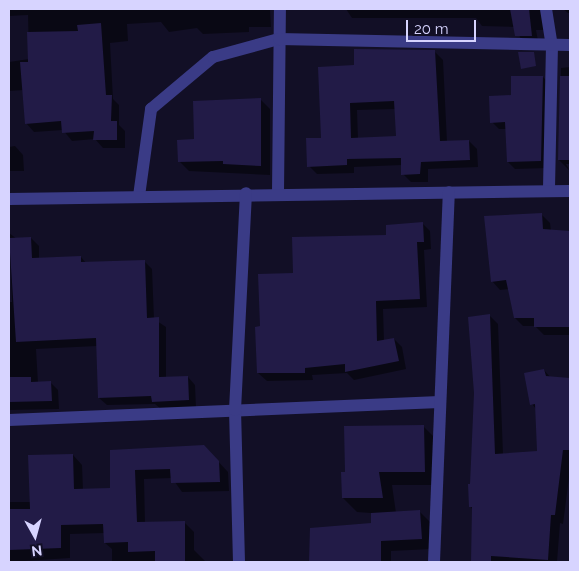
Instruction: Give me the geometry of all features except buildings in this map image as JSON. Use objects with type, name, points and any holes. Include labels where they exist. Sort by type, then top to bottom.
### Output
[{"type":"street","points":[[278,193],[280,9]]},
{"type":"street","points":[[546,9],[552,45],[550,191]]},
{"type":"street","points":[[139,196],[152,109],[213,57],[279,38],[570,45]]},
{"type":"street","points":[[9,199],[246,193],[570,191]]},
{"type":"street","points":[[434,562],[449,192]]},
{"type":"street","points":[[239,562],[235,410],[246,193]]},
{"type":"street","points":[[9,420],[440,402]]}]
